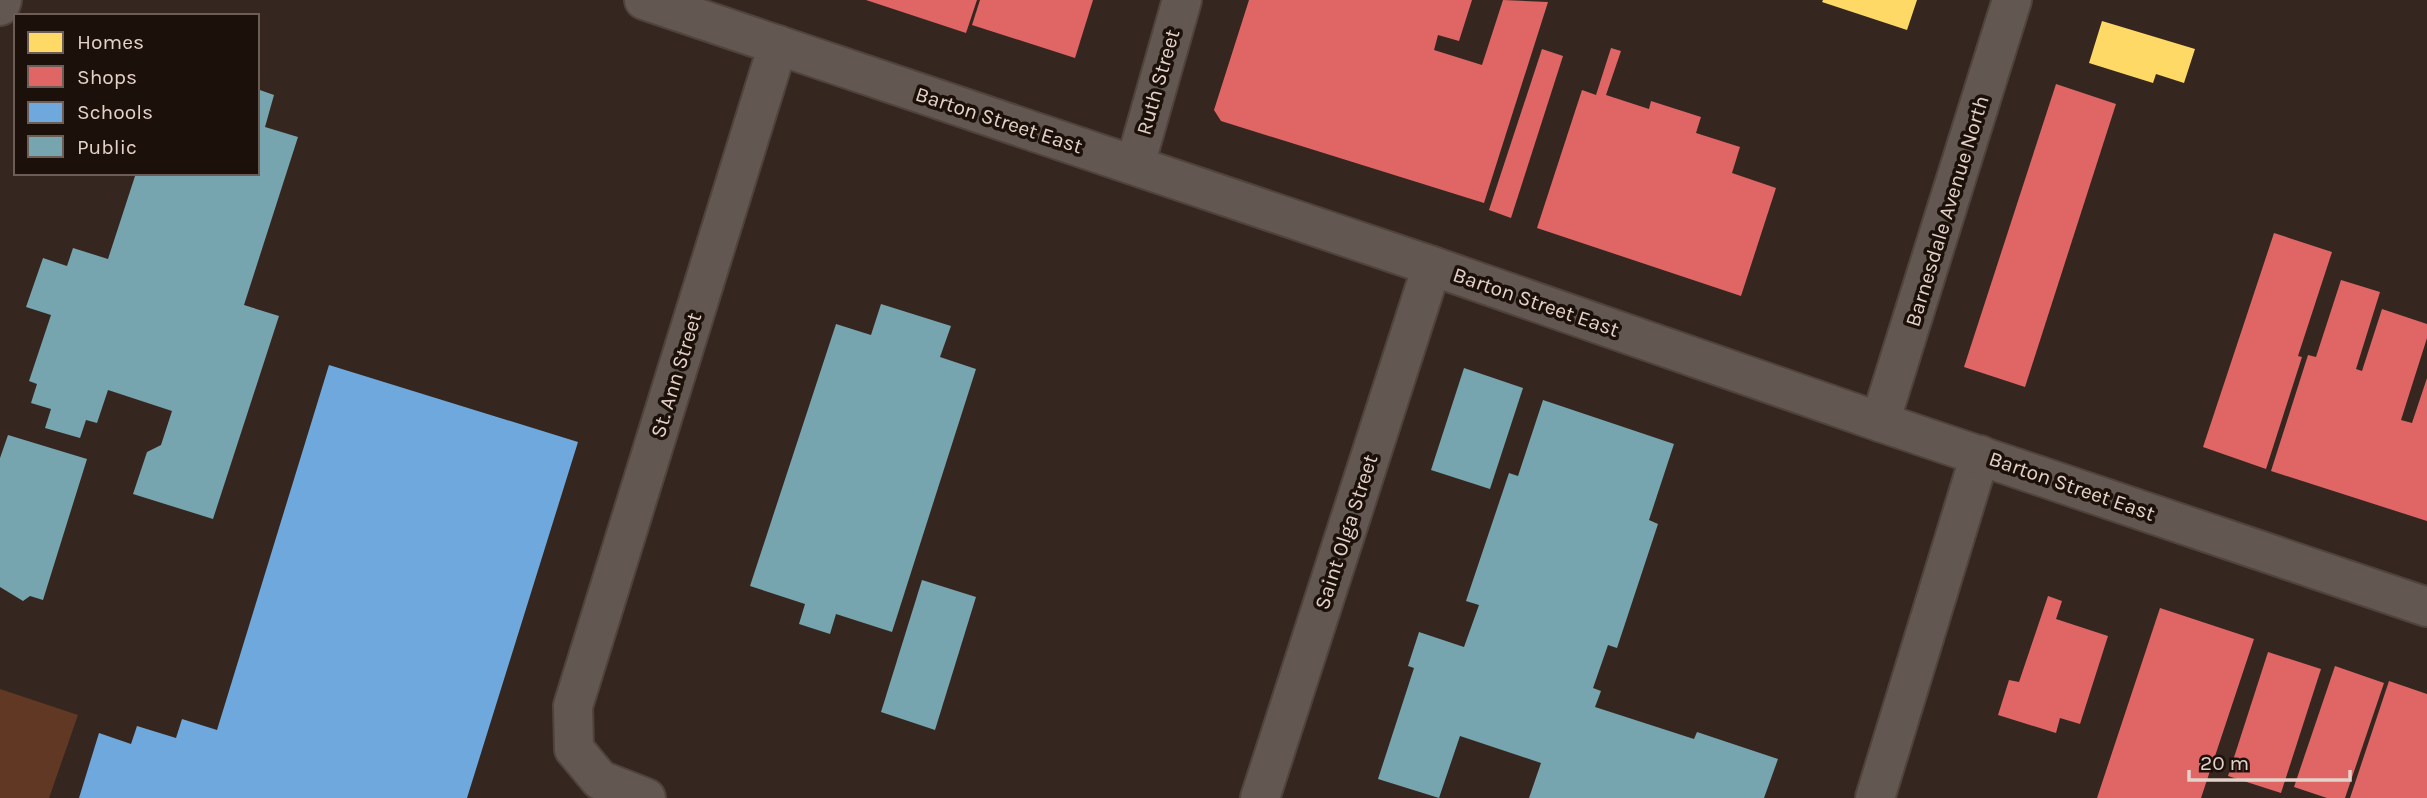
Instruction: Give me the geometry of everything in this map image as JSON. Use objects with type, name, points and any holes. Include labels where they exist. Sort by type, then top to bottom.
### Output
[{"type":"street","points":[[0,6],[2,0]]},
{"type":"street","name":"Barton Street East","points":[[644,0],[1432,266],[1880,422],[2427,607]]},
{"type":"street","name":"Ruth Street","points":[[1135,165],[1182,0]]},
{"type":"street","name":"Barnesdale Avenue North","points":[[1880,422],[2012,0]]},
{"type":"street","name":"St. Ann Street","points":[[646,798],[600,780],[574,749],[573,706],[778,45]]},
{"type":"street","name":"Saint Olga Street","points":[[1260,798],[1432,266]]},
{"type":"street","points":[[1875,798],[1980,455]]},
{"type":"shaded area","points":[[0,689],[78,715],[49,798],[0,798]]},
{"type":"building: Homes","points":[[1917,0],[1907,30],[1822,2]]},
{"type":"building: Homes","points":[[2102,21],[2195,49],[2184,83],[2156,74],[2153,83],[2089,63]]},
{"type":"building: Shops","points":[[866,0],[977,0],[966,33]]},
{"type":"building: Shops","points":[[980,0],[1093,0],[1075,58],[972,25]]},
{"type":"building: Shops","points":[[1249,0],[1472,0],[1459,41],[1438,35],[1434,50],[1482,65],[1503,0],[1548,2],[1484,203],[1221,121],[1214,110]]},
{"type":"building: Shops","points":[[1611,48],[1621,51],[1606,95],[1649,109],[1651,101],[1701,117],[1696,133],[1740,147],[1732,173],[1776,188],[1741,296],[1537,228],[1582,90],[1596,95]]},
{"type":"building: Shops","points":[[1542,49],[1563,56],[1511,218],[1489,210]]},
{"type":"building: Shops","points":[[2056,84],[2116,104],[2025,387],[1964,367]]},
{"type":"building: Shops","points":[[2274,233],[2332,252],[2298,356],[2302,357],[2266,469],[2203,447]]},
{"type":"building: Shops","points":[[2341,280],[2380,292],[2356,369],[2362,371],[2382,309],[2427,324],[2427,338],[2401,420],[2412,423],[2427,378],[2427,521],[2271,471],[2308,355],[2316,357]]},
{"type":"building: Shops","points":[[2048,596],[2062,601],[2056,619],[2108,636],[2080,724],[2060,718],[2056,733],[1998,715],[2009,680],[2019,682]]},
{"type":"building: Shops","points":[[2160,608],[2254,639],[2201,798],[2097,798]]},
{"type":"building: Shops","points":[[2268,652],[2321,669],[2281,793],[2228,776]]},
{"type":"building: Shops","points":[[2335,666],[2384,683],[2345,798],[2327,798],[2294,787]]},
{"type":"building: Shops","points":[[2389,681],[2427,694],[2427,798],[2350,798]]},
{"type":"building: Schools","points":[[329,365],[578,442],[467,798],[79,798],[99,733],[131,744],[137,726],[176,738],[182,719],[217,730]]},
{"type":"building: Public","points":[[259,90],[274,95],[265,127],[298,137],[244,305],[279,316],[213,519],[133,494],[147,452],[161,445],[172,411],[108,390],[97,423],[86,420],[80,438],[45,428],[51,409],[31,403],[37,384],[29,381],[51,315],[26,307],[43,258],[67,266],[73,248],[108,259],[135,175],[259,175]]},
{"type":"building: Public","points":[[881,304],[951,326],[940,357],[976,369],[892,632],[836,614],[830,634],[799,624],[805,604],[750,586],[836,324],[871,335]]},
{"type":"building: Public","points":[[1464,368],[1523,388],[1490,489],[1431,470]]},
{"type":"building: Public","points":[[1543,400],[1674,444],[1649,520],[1658,524],[1617,648],[1608,645],[1593,688],[1601,691],[1595,707],[1694,739],[1697,732],[1778,759],[1764,798],[1529,798],[1541,763],[1460,736],[1439,798],[1378,779],[1414,668],[1408,666],[1419,632],[1464,647],[1479,605],[1466,601],[1509,473],[1518,476]]},
{"type":"building: Public","points":[[8,435],[87,459],[43,600],[30,596],[23,601],[0,587],[0,458]]},
{"type":"building: Public","points":[[922,580],[976,597],[935,730],[881,712]]}]
